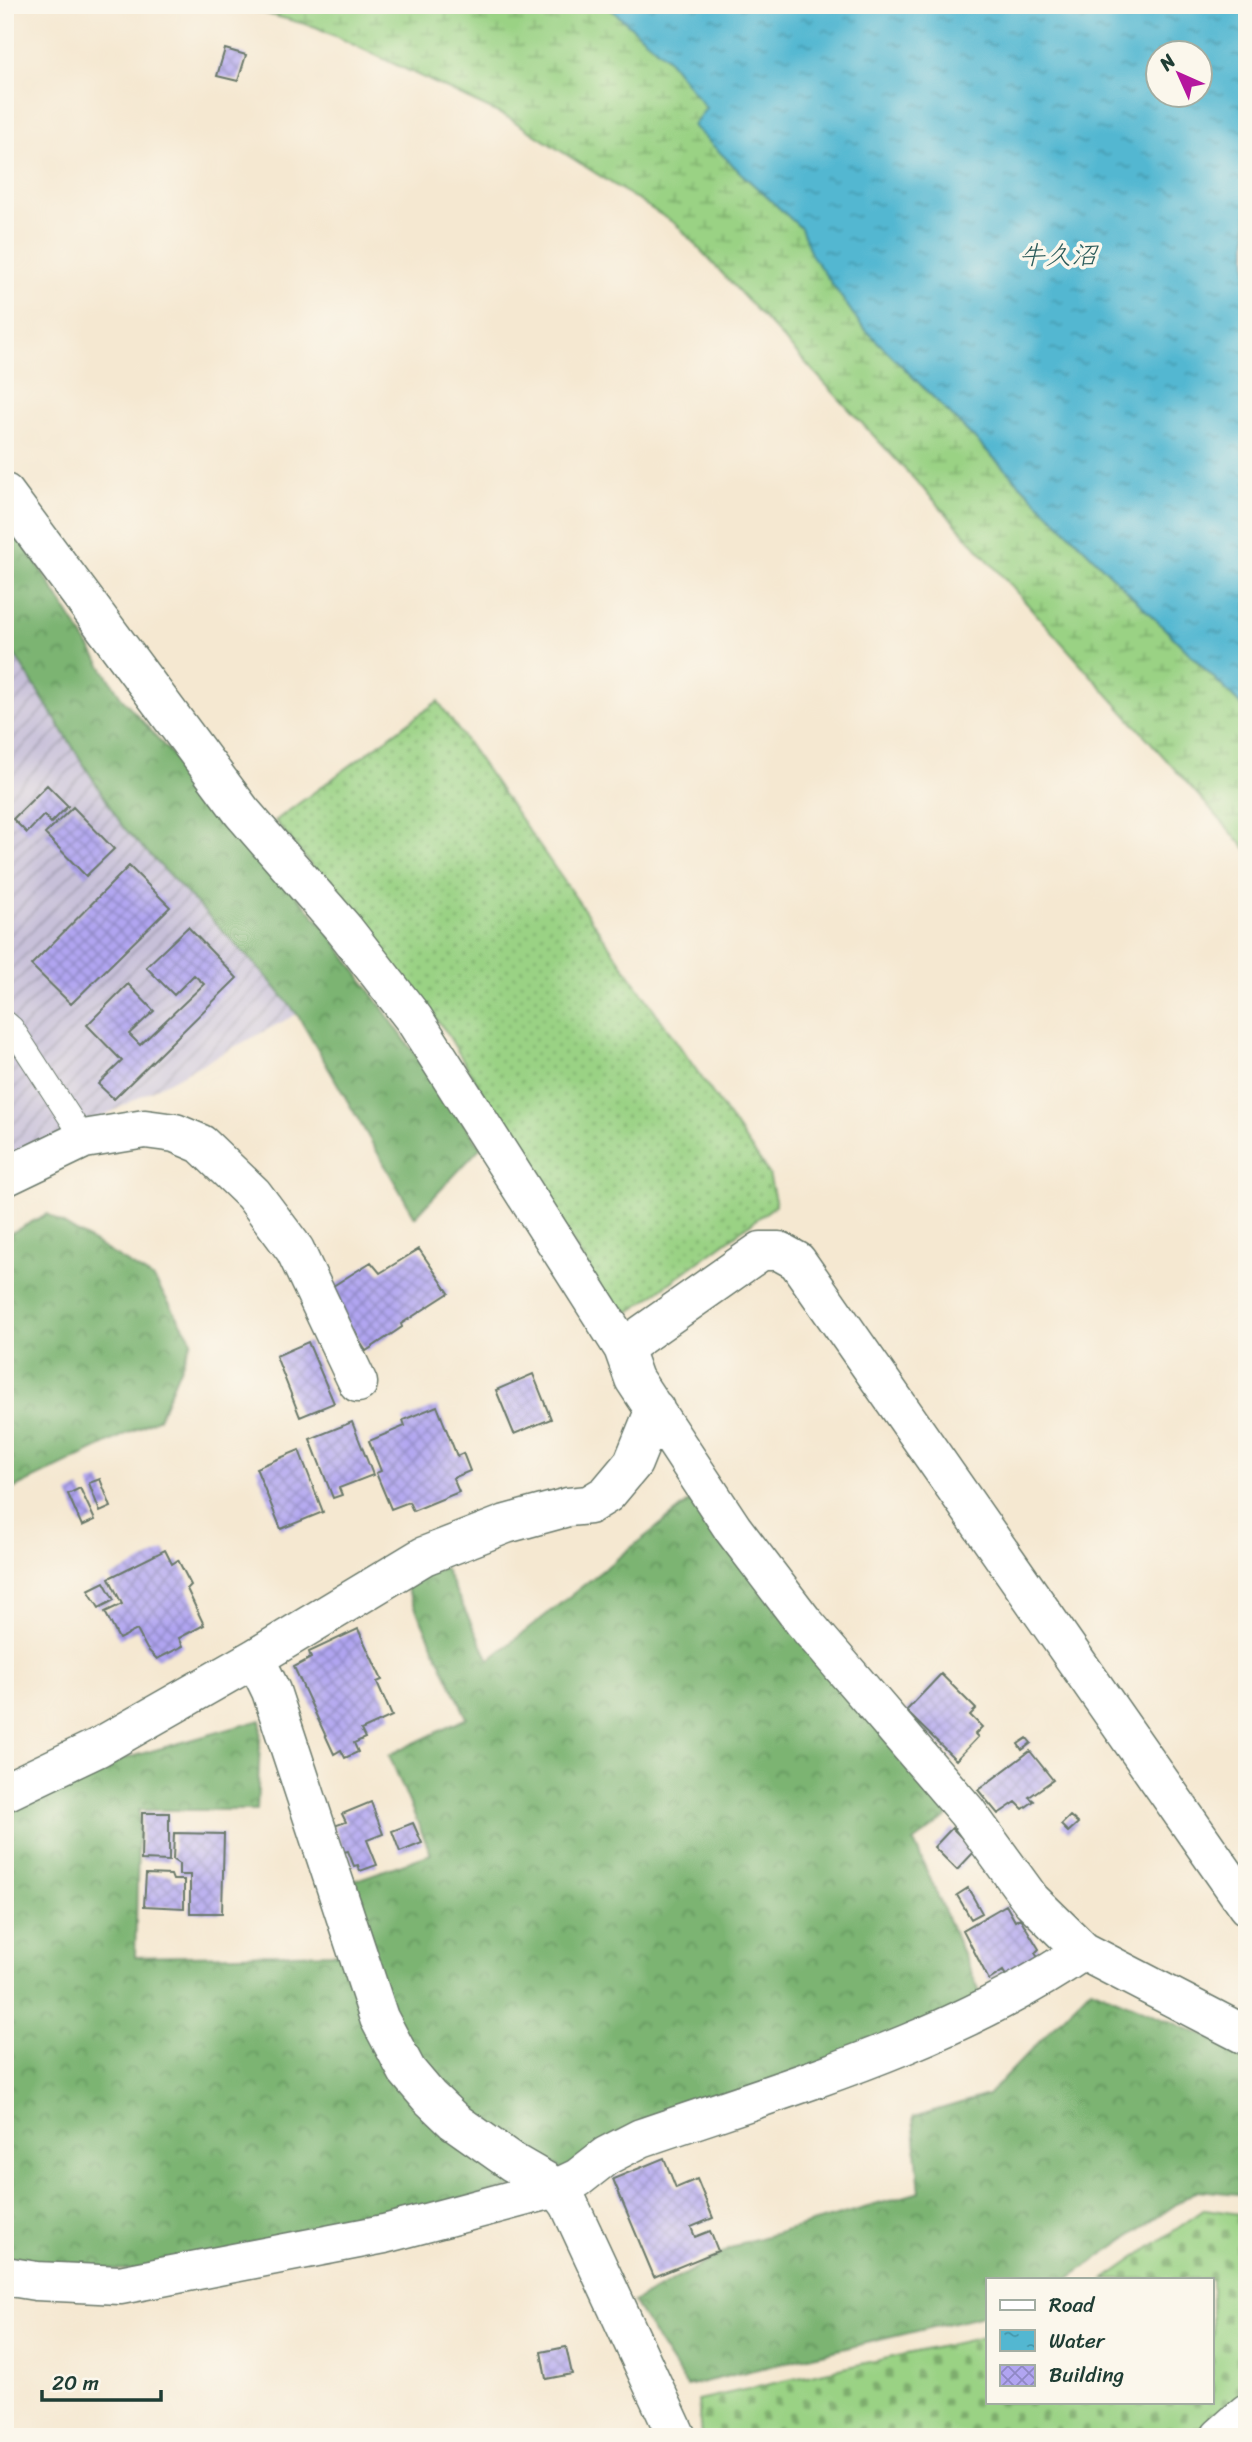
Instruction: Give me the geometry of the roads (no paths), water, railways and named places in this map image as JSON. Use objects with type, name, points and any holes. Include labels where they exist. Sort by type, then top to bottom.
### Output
[{"type":"street","points":[[5,494],[242,812],[344,929],[414,1019],[623,1348],[634,1379],[733,1530],[803,1620],[967,1812],[1031,1900],[1083,1951],[1247,2036]]},
{"type":"street","points":[[5,1177],[84,1139],[145,1129],[175,1133],[201,1143],[253,1194],[295,1250],[358,1383]]},
{"type":"street","points":[[623,1348],[761,1251],[779,1251],[797,1261],[1247,1906]]},
{"type":"street","points":[[5,1792],[99,1747],[255,1658],[424,1556],[506,1524],[568,1507],[589,1505],[607,1494],[634,1463],[655,1409]]},
{"type":"street","points":[[255,1658],[271,1690],[379,2018],[407,2071],[454,2122],[512,2162],[557,2188],[569,2204],[677,2437]]},
{"type":"street","points":[[5,2276],[36,2281],[120,2285],[384,2234],[557,2188],[578,2178],[607,2156],[641,2138],[872,2058],[985,2010],[1083,1951]]},
{"type":"street","points":[[1220,2437],[1247,2413]]},
{"type":"lane","points":[[5,1022],[12,1028],[84,1139]]},
{"type":"water","name":"牛久沼","points":[[606,5],[1247,5],[1247,711],[861,325],[811,254],[801,228],[693,126],[706,108],[667,58]]}]
